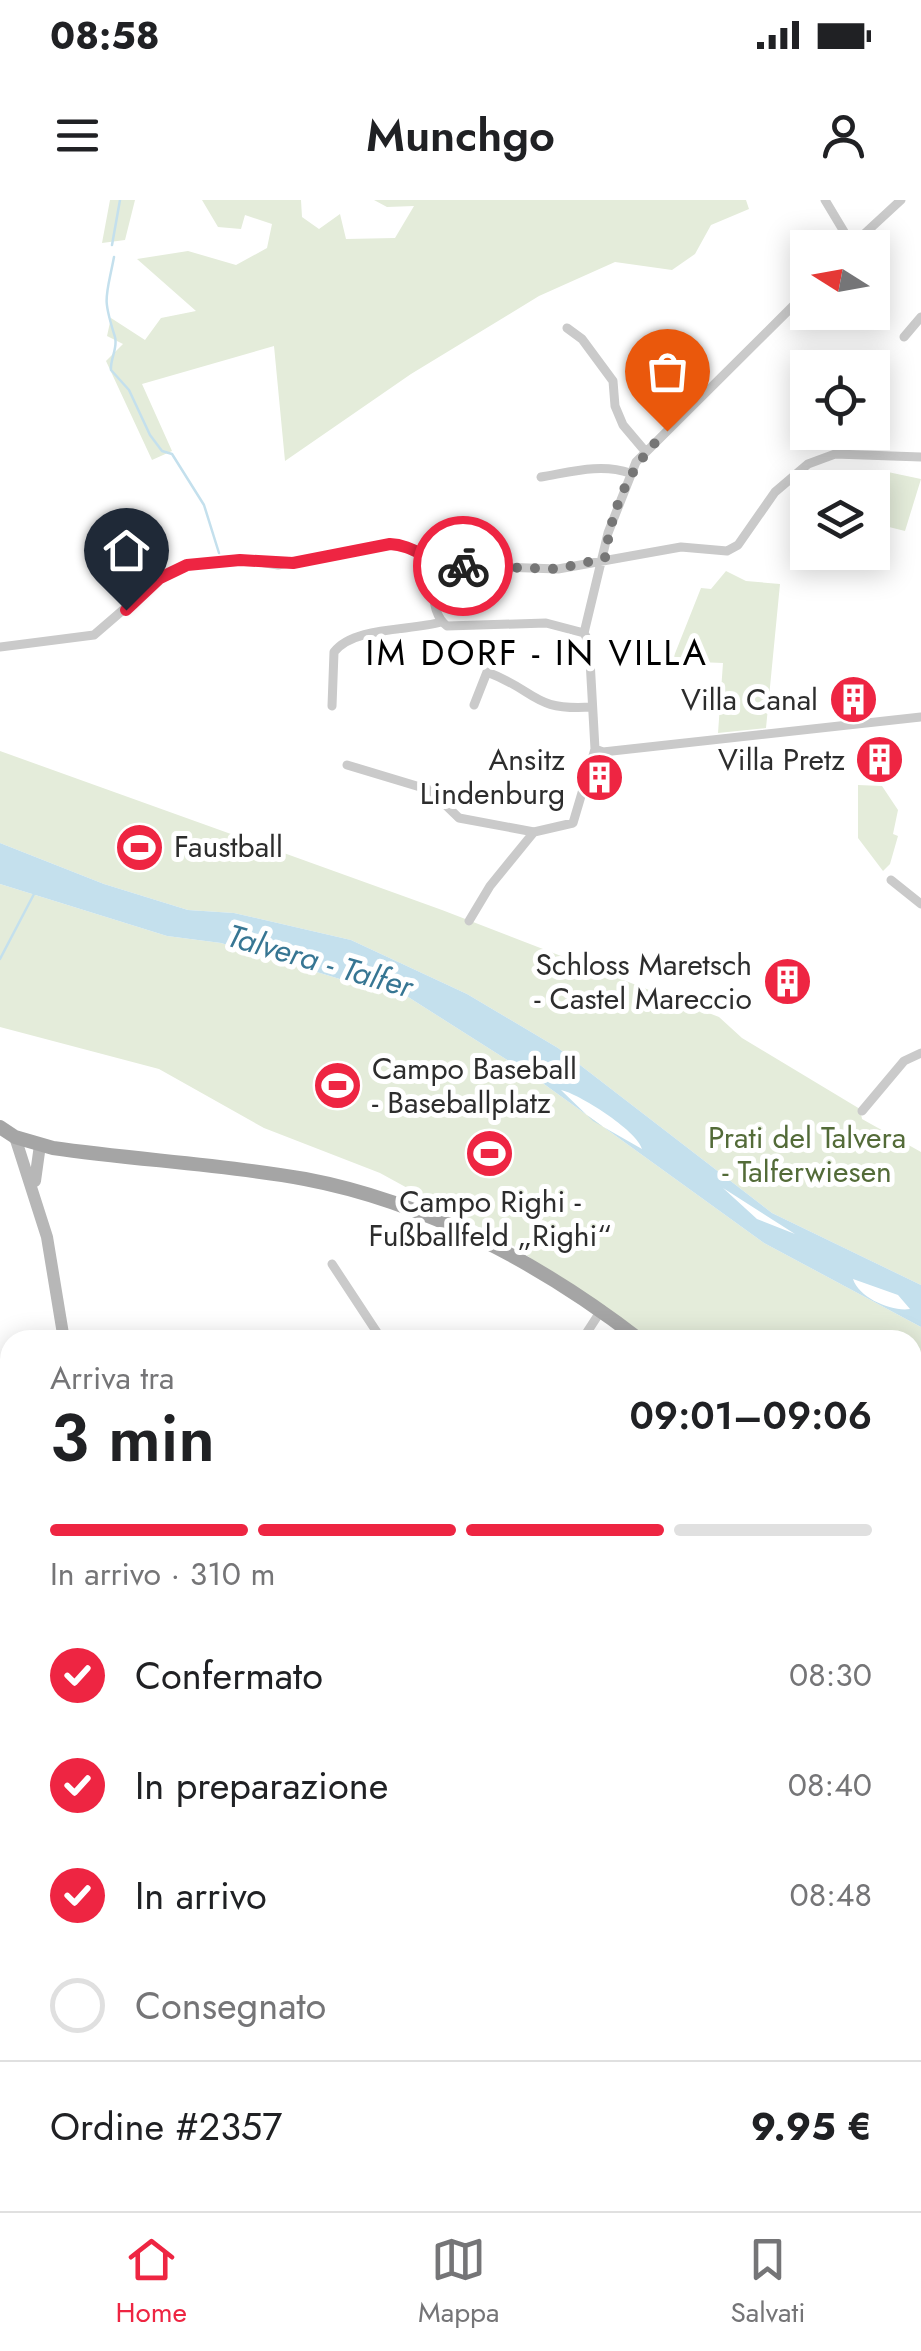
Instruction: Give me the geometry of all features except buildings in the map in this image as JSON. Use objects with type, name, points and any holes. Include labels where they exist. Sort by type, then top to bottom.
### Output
[{"type":"main road","points":[[0,1127],[40,1145],[308,1180],[368,1197],[466,1232],[540,1269],[627,1330]]},
{"type":"street","points":[[826,200],[842,230]]},
{"type":"street","points":[[868,230],[901,200]]},
{"type":"street","points":[[347,764],[430,790],[459,818],[534,832],[573,824],[595,750],[589,642],[584,633],[608,533],[630,474],[645,451],[712,390],[790,310]]},
{"type":"street","points":[[904,337],[921,316]]},
{"type":"street","points":[[566,328],[582,339],[614,381],[615,406],[622,425],[645,451]]},
{"type":"street","points":[[0,648],[94,636],[160,578],[187,565],[240,560],[293,563],[390,544],[402,544],[422,558],[448,566],[558,569],[681,546],[732,550],[775,492],[808,464],[835,454],[921,457]]},
{"type":"street","points":[[541,477],[594,468],[613,468],[630,474]]},
{"type":"street","points":[[422,558],[433,578],[440,622]]},
{"type":"street","points":[[433,578],[448,566]]},
{"type":"street","points":[[332,706],[334,652],[369,633],[440,622],[457,627],[546,623],[584,633]]},
{"type":"street","points":[[474,705],[487,672],[515,682],[533,699],[554,709],[592,707]]},
{"type":"street","points":[[595,750],[612,752],[921,717]]},
{"type":"street","points":[[469,921],[490,886],[534,832]]},
{"type":"street","points":[[891,880],[921,904]]},
{"type":"street","points":[[862,1111],[894,1071],[921,1052]]},
{"type":"street","points":[[15,1137],[34,1188],[62,1330]]},
{"type":"street","points":[[34,1188],[40,1145]]},
{"type":"street","points":[[332,1264],[375,1330]]},
{"type":"street","points":[[589,1330],[602,1310]]},
{"type":"green space","points":[[110,200],[135,200],[125,240],[102,243]]},
{"type":"green space","points":[[202,200],[301,200],[302,217],[319,229],[340,214],[346,239],[395,238],[414,206],[387,207],[374,200],[746,200],[749,209],[711,225],[695,254],[672,270],[615,262],[539,296],[411,374],[285,461],[274,346],[142,384],[172,451],[152,460],[106,361],[123,344],[107,336],[111,318],[145,340],[161,318],[196,311],[137,259],[188,251],[236,265],[267,248],[272,224],[245,215],[241,229],[218,227]]},
{"type":"green space","points":[[890,472],[921,479],[905,531],[890,527]]},
{"type":"green space","points":[[726,571],[746,581],[780,584],[766,728],[718,733],[723,663],[672,661],[701,588],[711,589]]},
{"type":"green space","name":"Prati del Talvera - Talferwiesen","points":[[0,751],[442,910],[719,1017],[742,1038],[860,1109],[862,1119],[921,1152],[921,1285],[772,1213],[558,1048],[467,994],[351,940],[234,913],[188,910],[104,884],[0,843]]},
{"type":"green space","points":[[858,785],[882,786],[898,810],[893,834],[898,836],[890,864],[883,871],[858,838]]},
{"type":"green space","name":"Prati del Talvera - Talferwiesen","points":[[0,884],[167,936],[221,943],[353,983],[394,988],[537,1079],[764,1243],[921,1330],[628,1330],[517,1248],[380,1173],[264,1128],[159,1069],[0,1027]]},
{"type":"water","name":"Talvera - Talfer","points":[[0,843],[104,884],[188,910],[234,913],[351,940],[467,994],[558,1048],[772,1213],[921,1285],[921,1327],[764,1243],[603,1127],[642,1149],[629,1132],[606,1114],[561,1090],[587,1115],[394,988],[353,983],[221,943],[167,936],[0,884]],"holes":[[[723,1188],[795,1234],[757,1219]],[[853,1279],[898,1295],[910,1309],[877,1302]]]},
{"type":"waterway","points":[[112,245],[120,200]]},
{"type":"waterway","points":[[114,257],[107,297],[116,341],[111,370],[129,390],[150,435],[162,451],[172,454],[204,505],[219,553]]},
{"type":"waterway","points":[[0,959],[34,894]]},
{"type":"way so far","points":[[463,566],[558,569],[605,558],[608,533],[630,474],[645,451],[667,431]]},
{"type":"place","name":"Villa Canal","points":[[853,700]]},
{"type":"place","name":"Villa Pretz","points":[[880,760]]},
{"type":"place","name":"Ansitz Lindenburg","points":[[600,777]]},
{"type":"place","name":"Faustball","points":[[139,847]]},
{"type":"place","name":"Schloss Maretsch - Castel Mareccio","points":[[787,982]]},
{"type":"place","name":"Campo Baseball - Baseballplatz","points":[[337,1086]]},
{"type":"place","name":"Campo Righi - Fußballfeld „Righi“","points":[[490,1153]]},
{"type":"district","name":"IM DORF - IN VILLA","points":[[537,653]]},
{"type":"route","points":[[126,610],[160,578],[206,561],[278,565],[402,544],[434,563],[463,566]]}]
